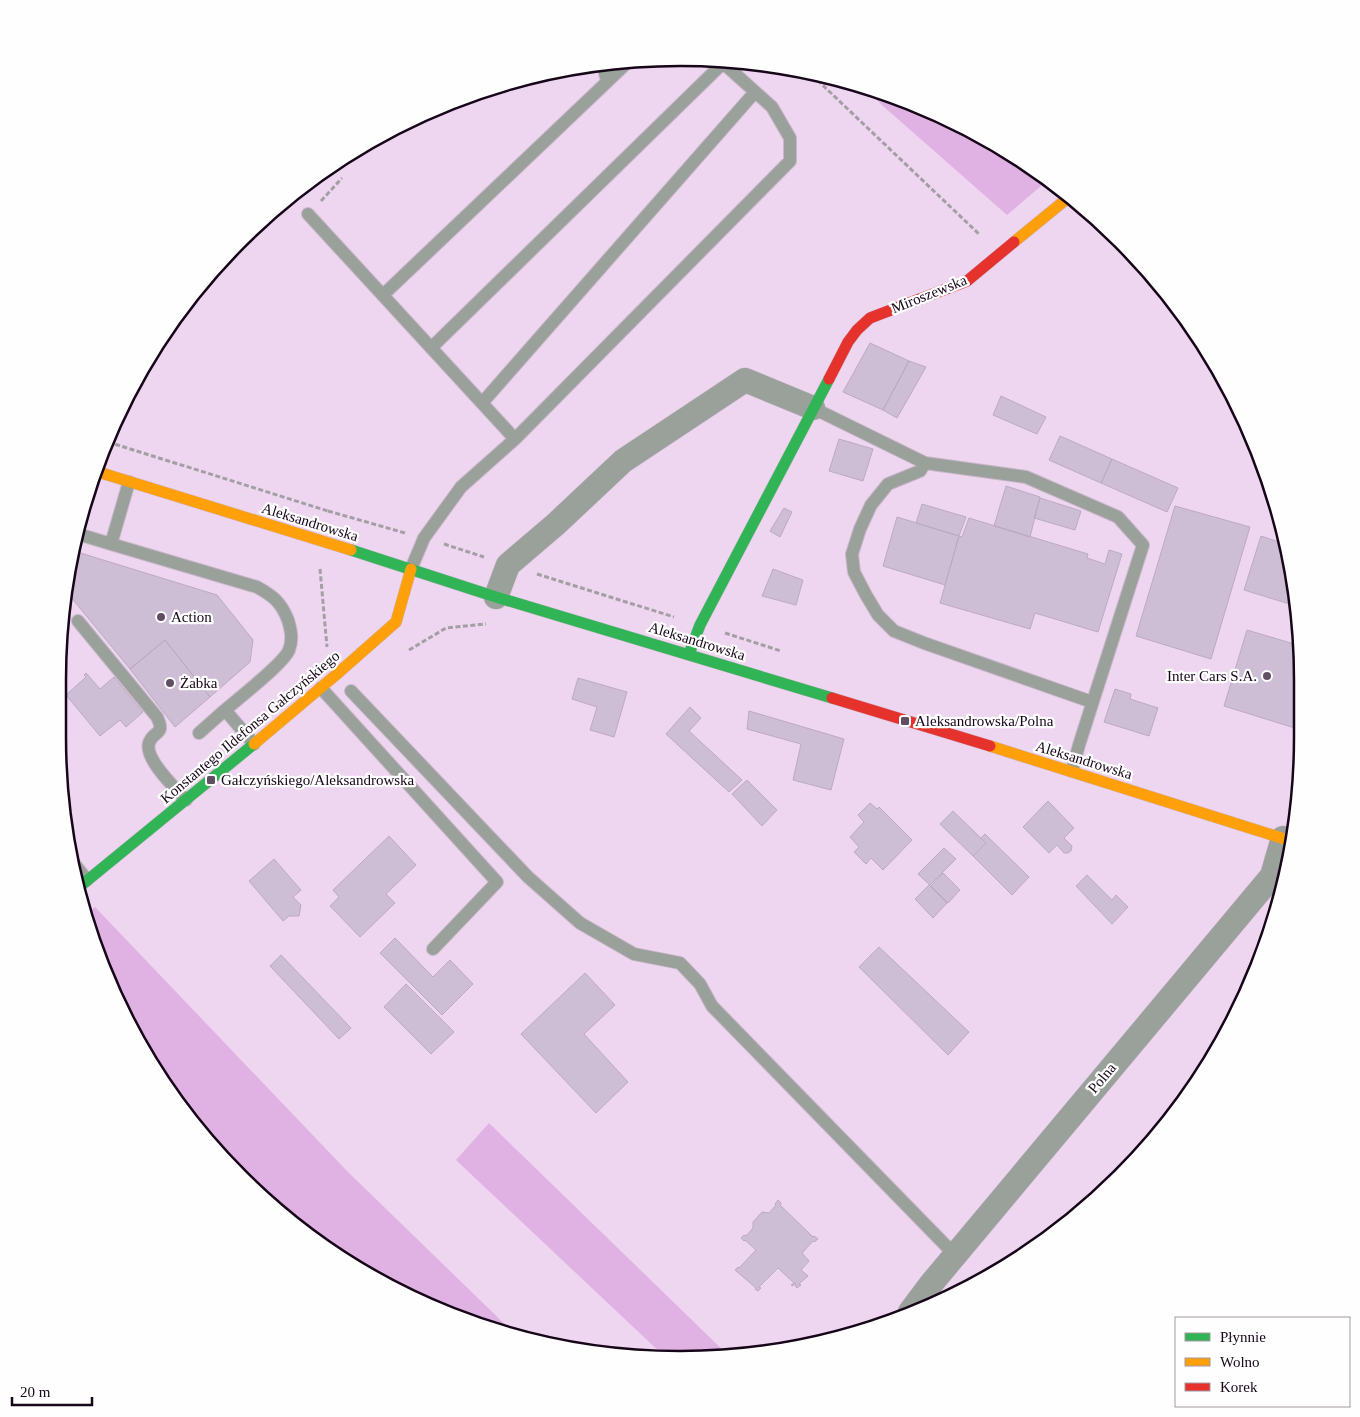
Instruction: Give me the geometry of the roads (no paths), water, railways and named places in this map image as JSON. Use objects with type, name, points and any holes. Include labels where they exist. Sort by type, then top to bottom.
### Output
[{"type":"main road","name":"Miroszewska","points":[[689,654],[700,626],[848,342],[870,318],[967,281],[1064,201]]},
{"type":"main road","name":"Aleksandrowska","points":[[103,473],[496,597],[689,654],[1285,838]]},
{"type":"main road","name":"Konstantego Ildefonsa Gałczyńskiego","points":[[84,883],[321,688],[396,622],[411,569]]},
{"type":"street","points":[[496,597],[508,565],[556,524],[623,461],[745,380],[813,408]]},
{"type":"street","name":"Polna","points":[[917,1303],[954,1255],[1272,876],[1283,848]]},
{"type":"lane","points":[[431,348],[716,68]]},
{"type":"lane","points":[[411,569],[424,538],[460,487],[515,439],[790,161],[790,138],[772,107],[730,69]]},
{"type":"lane","points":[[383,296],[619,70]]},
{"type":"lane","points":[[605,72],[607,81]]},
{"type":"lane","points":[[482,403],[755,92]]},
{"type":"lane","points":[[308,214],[515,439]]},
{"type":"lane","points":[[813,408],[925,463],[1026,478],[1118,517],[1143,545],[1092,702],[1072,772]]},
{"type":"lane","points":[[925,463],[920,471],[888,484],[882,491],[871,505],[852,554],[854,572],[878,616],[894,631],[1092,702]]},
{"type":"lane","points":[[111,544],[129,482]]},
{"type":"lane","points":[[84,536],[257,587],[274,597],[285,613],[292,633],[289,651],[281,661],[199,733]]},
{"type":"lane","points":[[78,622],[157,717],[161,724],[160,731],[149,741],[148,750],[151,759],[186,800]]},
{"type":"lane","points":[[321,688],[497,882],[433,949]]},
{"type":"lane","points":[[351,691],[528,877],[580,923],[634,954],[680,963],[700,984],[712,1006],[954,1255]]},
{"type":"lane","points":[[225,710],[254,744]]},
{"type":"place","name":"Action","points":[[161,617]]},
{"type":"place","name":"Inter Cars S.A.","points":[[1267,676]]},
{"type":"place","name":"Żabka","points":[[170,683]]},
{"type":"place","name":"Aleksandrowska/Polna","points":[[905,721]]},
{"type":"place","name":"Gałczyńskiego/Aleksandrowska","points":[[211,780]]}]
